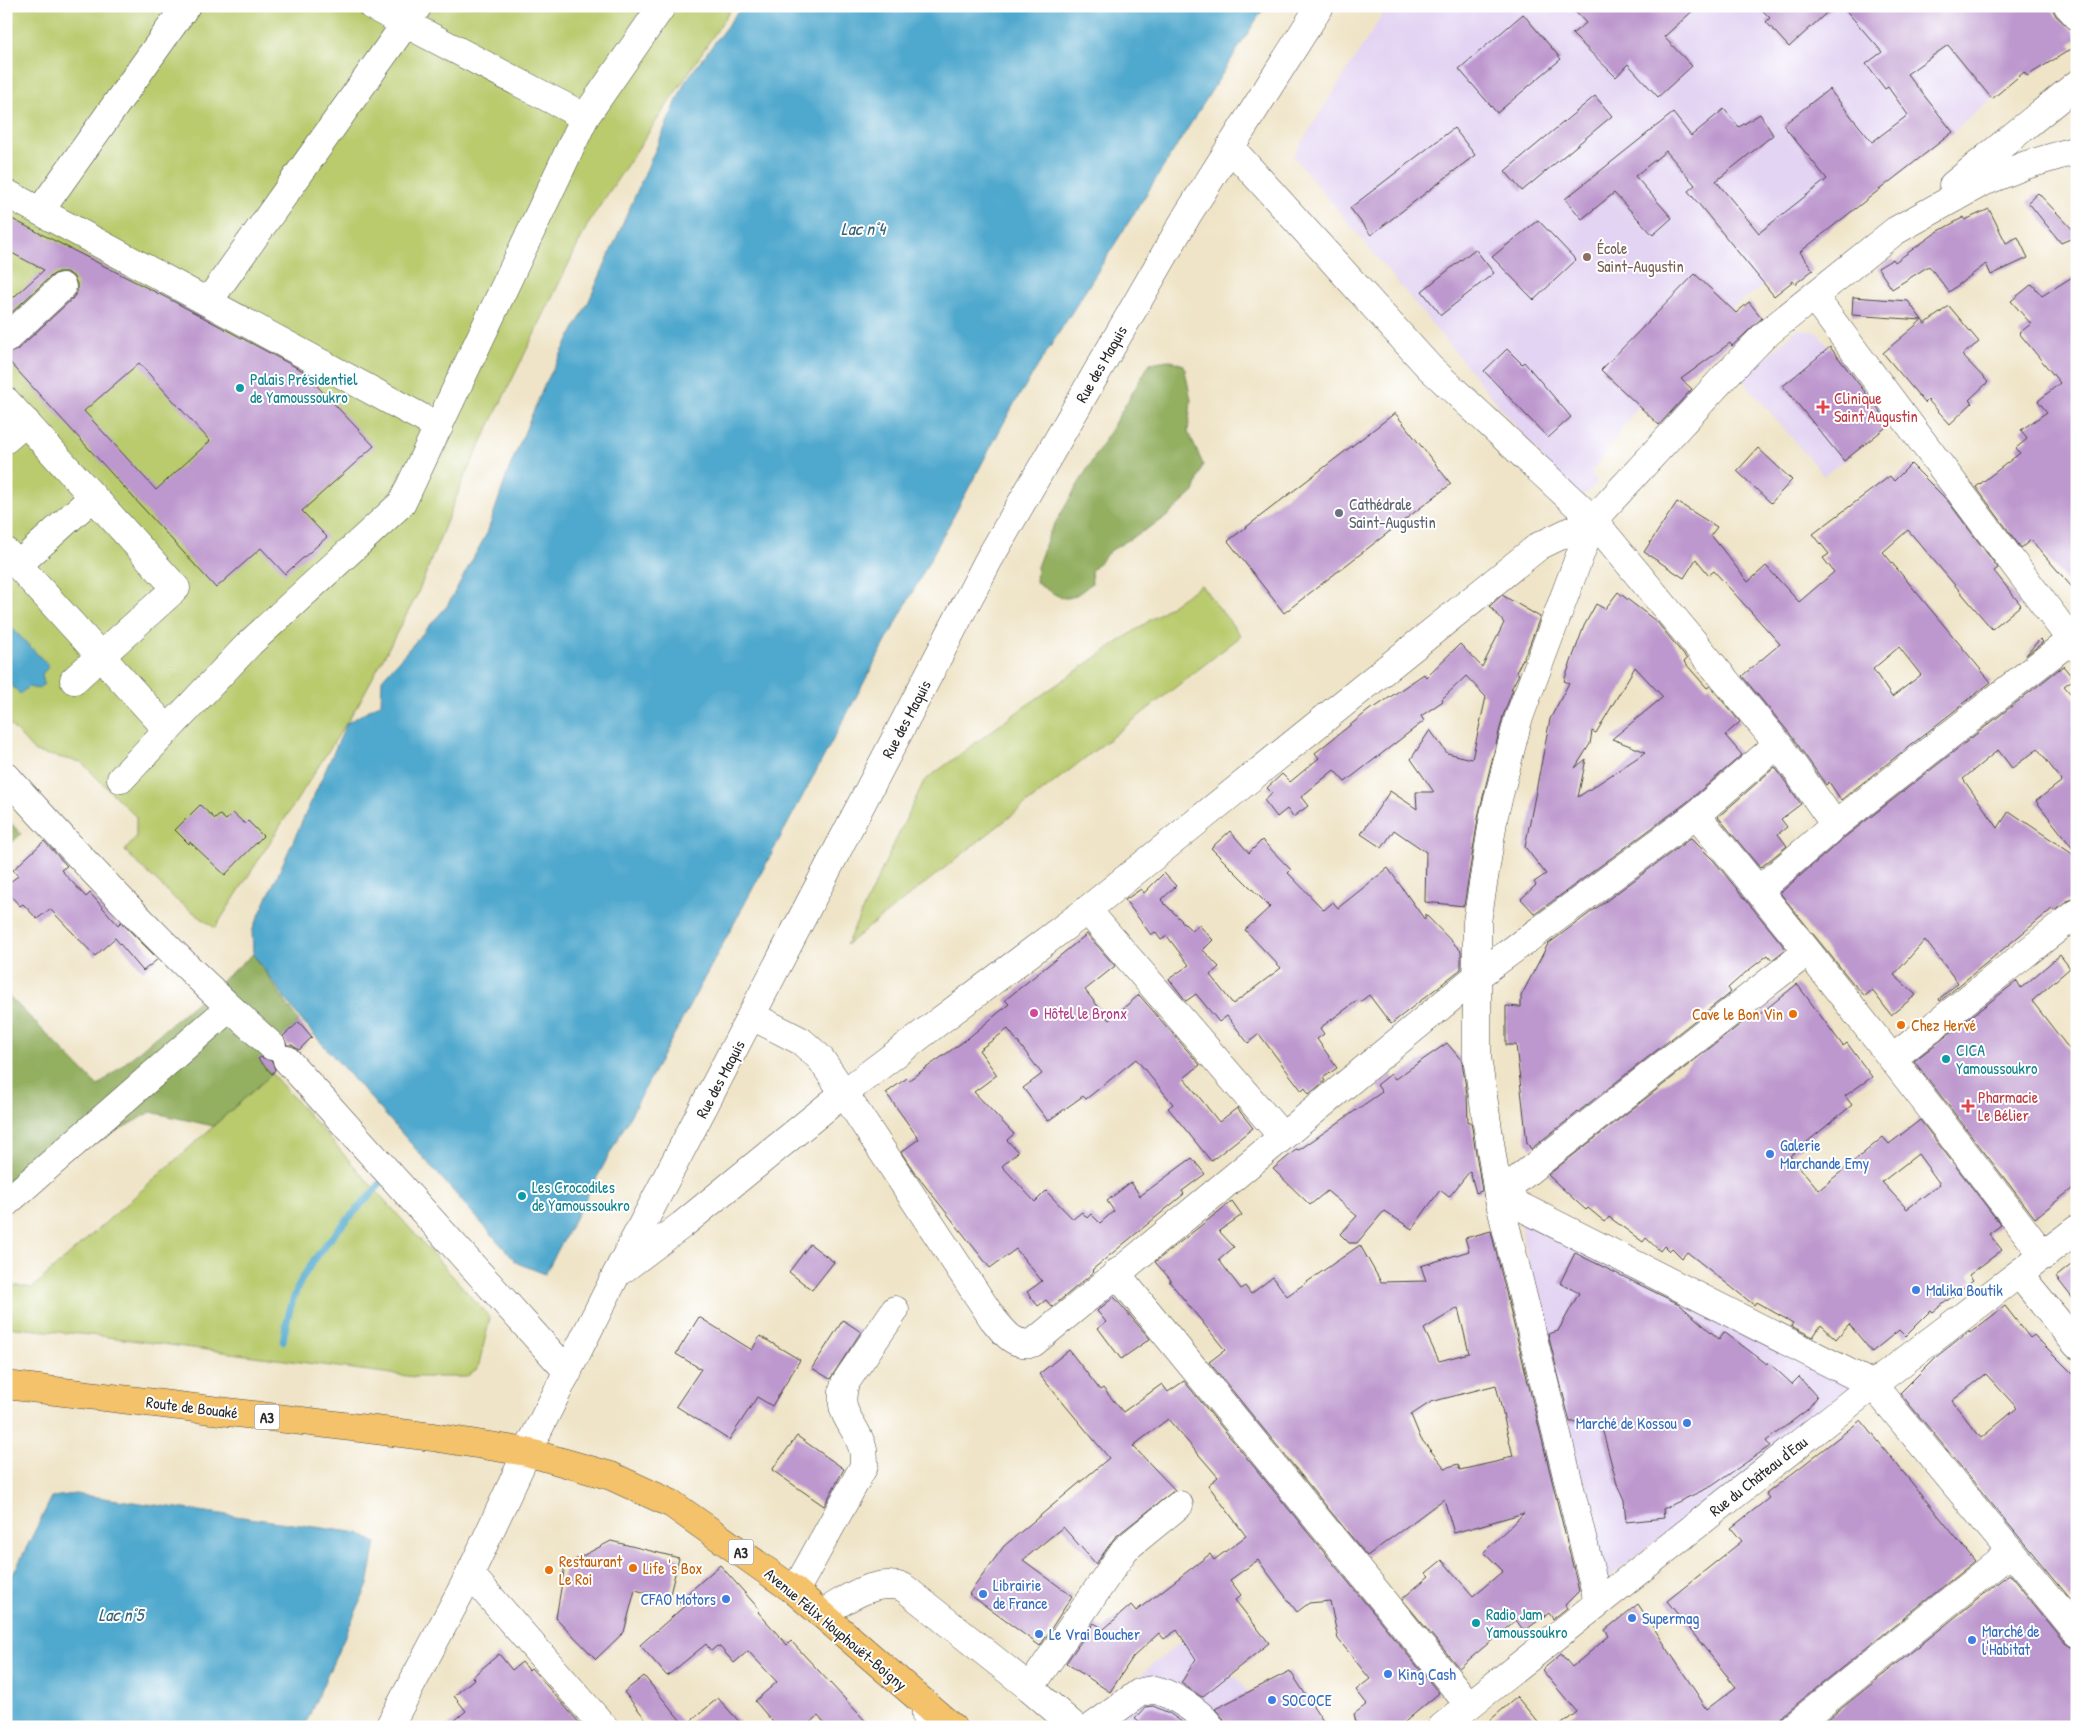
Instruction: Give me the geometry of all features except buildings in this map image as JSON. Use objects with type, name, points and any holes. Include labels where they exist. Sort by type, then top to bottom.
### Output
[{"type":"highway","name":"Route de Bouaké","points":[[6,1385],[433,1437],[527,1452]]},
{"type":"highway","name":"Avenue Félix Houphouët-Boigny","points":[[527,1452],[611,1476],[672,1504],[796,1591],[926,1715],[952,1727]]},
{"type":"street","points":[[40,211],[186,6]]},
{"type":"street","points":[[372,6],[412,15],[585,117]]},
{"type":"street","points":[[121,779],[250,643],[402,503],[585,117],[662,6]]},
{"type":"street","name":"Rue des Maquis","points":[[389,1727],[470,1574],[527,1452],[617,1273],[988,561],[1188,214],[1320,6]]},
{"type":"street","points":[[2068,6],[2077,16]]},
{"type":"street","points":[[208,302],[412,15]]},
{"type":"street","points":[[617,1273],[682,1225],[844,1092],[1087,910],[1539,546],[1593,520],[1765,335],[2006,144],[2077,84]]},
{"type":"street","points":[[1230,147],[1429,367],[1593,520],[1778,744],[1835,825]]},
{"type":"street","points":[[1894,231],[1981,184],[2026,165],[2073,156]]},
{"type":"street","points":[[6,193],[439,427]]},
{"type":"street","points":[[6,339],[62,287]]},
{"type":"street","points":[[1759,890],[1835,825],[2075,641],[1814,297]]},
{"type":"street","points":[[6,400],[16,431],[94,497],[176,588],[74,680]]},
{"type":"street","points":[[94,497],[12,559],[167,729]]},
{"type":"street","points":[[1593,520],[1557,621],[1518,720],[1496,805],[1477,922],[1476,977],[1477,1057],[1498,1195],[1598,1602]]},
{"type":"street","points":[[752,1016],[801,1041],[820,1058],[993,1319],[1008,1338],[1024,1344],[1034,1343],[1116,1273],[1476,977],[1696,815],[1778,744]]},
{"type":"street","points":[[6,776],[63,840],[229,1008],[279,1053],[568,1372]]},
{"type":"street","points":[[1696,815],[1759,890],[1893,1058],[2044,1256]]},
{"type":"street","points":[[1087,910],[1282,1136]]},
{"type":"street","points":[[1893,1058],[2077,913]]},
{"type":"street","points":[[1498,1195],[1807,952]]},
{"type":"street","points":[[6,1203],[229,1008]]},
{"type":"street","points":[[1498,1195],[1873,1385],[2077,1632]]},
{"type":"street","name":"Rue du Château d'Eau","points":[[1442,1727],[1873,1385],[2077,1229]]},
{"type":"street","points":[[1116,1273],[1469,1705]]},
{"type":"street","points":[[2019,1274],[2077,1344]]},
{"type":"street","points":[[796,1591],[864,1466],[863,1449],[842,1405],[842,1393],[845,1384],[895,1310]]},
{"type":"street","points":[[1030,1688],[1125,1549],[1179,1505]]},
{"type":"street","points":[[1793,1727],[2011,1552]]},
{"type":"street","points":[[470,1574],[604,1727]]},
{"type":"street","points":[[821,1614],[869,1587],[893,1584],[903,1587],[1030,1688],[1075,1727]]},
{"type":"street","points":[[1092,1727],[1139,1693],[1156,1690],[1189,1707],[1204,1718],[1210,1727]]},
{"type":"shaded area","name":"École Saint-Augustin","points":[[1388,6],[1957,6],[2016,79],[1953,132],[1806,247],[1787,267],[1765,285],[1728,310],[1639,405],[1591,473],[1598,482],[1578,501],[1293,156]]},
{"type":"shaded area","name":"Clinique Saint Augustin","points":[[1798,329],[1816,332],[1892,422],[1824,476],[1742,379]]},
{"type":"shaded area","name":"Marché de Kossou","points":[[1519,1218],[1861,1384],[1601,1583]]},
{"type":"shaded area","points":[[1196,1630],[1248,1692],[1221,1708],[1222,1727],[1120,1727],[1099,1708]]},
{"type":"green space","points":[[6,6],[733,6],[589,222],[464,478],[417,595],[359,703],[215,928],[175,899],[125,851],[136,837],[136,817],[81,762],[35,752],[6,720]]},
{"type":"green space","points":[[1168,360],[1184,365],[1191,400],[1188,432],[1203,464],[1194,492],[1165,518],[1110,551],[1091,571],[1092,583],[1083,590],[1070,598],[1059,597],[1036,583],[1037,567],[1050,532],[1150,363]]},
{"type":"green space","points":[[1201,585],[1241,636],[846,945],[924,781],[1020,710]]},
{"type":"green space","points":[[6,818],[21,834],[6,848]]},
{"type":"green space","points":[[253,954],[299,1022],[259,1059],[272,1074],[213,1126],[151,1112],[6,1192],[6,993],[98,1086]]},
{"type":"green space","points":[[272,1074],[490,1318],[478,1368],[466,1377],[415,1377],[100,1336],[6,1327],[6,1284],[32,1288]]},
{"type":"water","name":"Lac n°4","points":[[742,6],[1265,6],[1014,404],[545,1274],[517,1263],[301,1020],[253,954],[252,931],[347,723],[381,703],[382,679],[447,606],[487,533],[509,469],[544,386],[588,303],[685,82]]},
{"type":"water","points":[[6,622],[49,666],[42,674],[44,684],[38,689],[28,687],[20,694],[6,680]]},
{"type":"water","name":"Lac n°5","points":[[75,1494],[359,1533],[376,1543],[368,1585],[304,1727],[6,1727],[6,1588],[52,1497]]},
{"type":"waterway","points":[[283,1341],[292,1302],[304,1275],[324,1247],[380,1184]]},
{"type":"place","name":"École Saint-Augustin","points":[[1587,257]]},
{"type":"place","name":"Palais Présidentiel de Yamoussoukro","points":[[240,388]]},
{"type":"place","name":"Clinique Saint Augustin","points":[[1823,407]]},
{"type":"place","name":"Cathédrale Saint-Augustin","points":[[1339,513]]},
{"type":"place","name":"Hôtel le Bronx","points":[[1034,1013]]},
{"type":"place","name":"Cave le Bon Vin","points":[[1793,1014]]},
{"type":"place","name":"Chez Hervé","points":[[1901,1025]]},
{"type":"place","name":"CICA Yamoussoukro","points":[[1946,1059]]},
{"type":"place","name":"Pharmacie Le Bélier","points":[[1968,1106]]},
{"type":"place","name":"Galerie Marchande Emy","points":[[1770,1154]]},
{"type":"place","name":"Les Crocodiles de Yamoussoukro","points":[[522,1196]]},
{"type":"place","name":"Malika Boutik","points":[[1916,1290]]},
{"type":"place","name":"Marché de Kossou","points":[[1687,1423]]},
{"type":"place","name":"Life 's Box","points":[[633,1568]]},
{"type":"place","name":"Restaurant Le Roi","points":[[549,1570]]},
{"type":"place","name":"Librairie de France","points":[[983,1594]]},
{"type":"place","name":"CFAO Motors","points":[[726,1599]]},
{"type":"place","name":"Supermag","points":[[1632,1618]]},
{"type":"place","name":"Radio Jam Yamoussoukro","points":[[1476,1623]]},
{"type":"place","name":"Le Vrai Boucher","points":[[1039,1634]]},
{"type":"place","name":"Marché de l'Habitat","points":[[1972,1640]]},
{"type":"place","name":"King Cash","points":[[1388,1674]]},
{"type":"place","name":"SOCOCE","points":[[1272,1700]]}]
